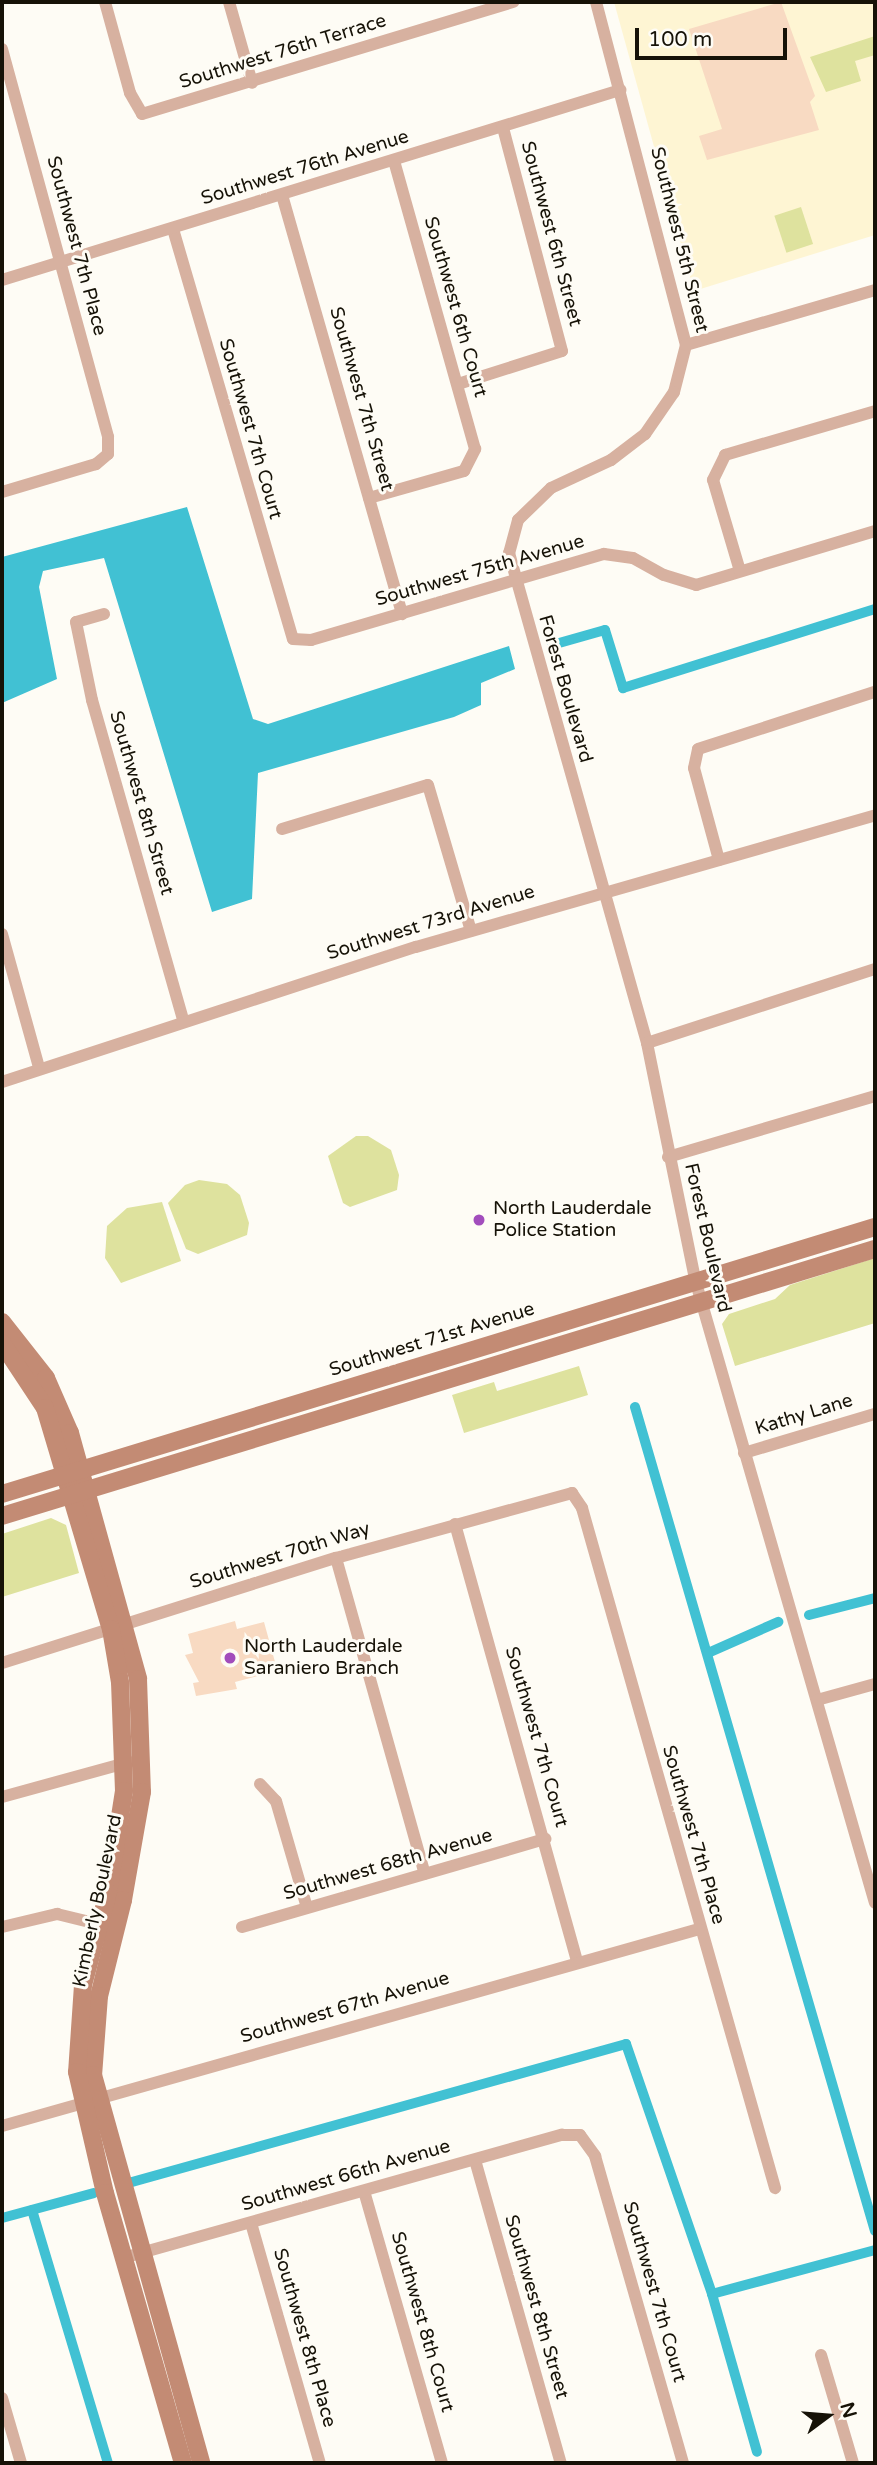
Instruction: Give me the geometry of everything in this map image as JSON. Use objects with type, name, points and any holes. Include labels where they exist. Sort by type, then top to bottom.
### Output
[{"type":"main road","name":"Southwest 71st Avenue","points":[[2,1494],[875,1227]]},
{"type":"main road","name":"Southwest 71st Avenue","points":[[2,1516],[875,1249]]},
{"type":"main road","name":"Kimberly Boulevard","points":[[2,1322],[46,1378],[119,1626],[138,1679],[134,1846],[108,1927],[89,2102],[132,2255],[183,2463]]},
{"type":"main road","name":"Kimberly Boulevard","points":[[2,1343],[36,1387],[73,1472]]},
{"type":"main road","name":"Kimberly Boulevard","points":[[132,2255],[201,2463]]},
{"type":"street","name":"Southwest 76th Terrace","points":[[105,2],[130,93],[142,114],[514,2]]},
{"type":"street","points":[[229,2],[252,83]]},
{"type":"street","name":"Southwest 5th Street","points":[[514,580],[509,553],[518,520],[551,488],[611,460],[645,434],[674,392],[686,345],[596,2]]},
{"type":"street","name":"Southwest 7th Place","points":[[2,49],[108,436],[108,454],[96,464],[2,490]]},
{"type":"street","name":"Southwest 76th Avenue","points":[[2,279],[173,229],[620,90]]},
{"type":"street","name":"Southwest 6th Street","points":[[458,384],[562,351],[503,127]]},
{"type":"street","name":"Southwest 6th Court","points":[[369,498],[464,471],[471,464],[475,449],[394,160]]},
{"type":"street","name":"Southwest 7th Street","points":[[282,195],[402,614]]},
{"type":"street","name":"Southwest 7th Court","points":[[173,229],[293,639]]},
{"type":"street","points":[[686,345],[875,290]]},
{"type":"street","points":[[740,571],[713,480],[724,455],[875,411]]},
{"type":"street","name":"Southwest 75th Avenue","points":[[293,639],[311,640],[604,554],[633,558],[664,576],[696,585],[875,531]]},
{"type":"street","name":"Forest Boulevard","points":[[514,580],[647,1043],[668,1157],[696,1283],[875,1903]]},
{"type":"street","name":"Southwest 8th Street","points":[[104,614],[76,622],[92,699],[183,1020]]},
{"type":"street","points":[[719,860],[694,768],[698,749],[875,692]]},
{"type":"street","points":[[282,829],[428,785],[471,930]]},
{"type":"street","name":"Southwest 73rd Avenue","points":[[2,1082],[39,1067],[183,1020],[471,930],[875,815]]},
{"type":"street","points":[[2,934],[39,1067]]},
{"type":"street","points":[[647,1043],[875,970]]},
{"type":"street","points":[[668,1157],[875,1096]]},
{"type":"street","name":"Kathy Lane","points":[[744,1453],[875,1414]]},
{"type":"street","name":"Southwest 7th Place","points":[[572,1493],[582,1508],[699,1930],[775,2188]]},
{"type":"street","name":"Southwest 70th Way","points":[[2,1664],[336,1559],[572,1493]]},
{"type":"street","name":"Southwest 7th Court","points":[[455,1524],[577,1960]]},
{"type":"street","points":[[336,1559],[425,1874]]},
{"type":"street","points":[[817,1700],[875,1684]]},
{"type":"street","points":[[2,1797],[134,1762]]},
{"type":"street","points":[[260,1784],[276,1801],[307,1908]]},
{"type":"street","name":"Southwest 68th Avenue","points":[[242,1927],[545,1839]]},
{"type":"street","points":[[2,1927],[57,1914],[108,1927]]},
{"type":"street","name":"Southwest 67th Avenue","points":[[2,2126],[577,1960],[699,1930]]},
{"type":"street","name":"Southwest 66th Avenue","points":[[132,2255],[562,2134],[580,2135]]},
{"type":"street","name":"Southwest 7th Court","points":[[580,2135],[595,2156],[683,2463]]},
{"type":"street","name":"Southwest 8th Street","points":[[475,2160],[561,2463]]},
{"type":"street","name":"Southwest 8th Court","points":[[364,2191],[442,2463]]},
{"type":"street","name":"Southwest 8th Place","points":[[251,2223],[320,2463]]},
{"type":"street","points":[[821,2355],[853,2463]]},
{"type":"street","points":[[2,2398],[21,2463]]},
{"type":"shaded area","points":[[614,2],[875,2],[875,235],[694,291]]},
{"type":"green space","points":[[875,36],[875,55],[855,61],[861,81],[826,92],[810,57]]},
{"type":"green space","points":[[801,207],[813,244],[786,253],[774,216]]},
{"type":"green space","points":[[356,1136],[368,1136],[391,1150],[399,1175],[397,1190],[350,1207],[343,1203],[328,1156]]},
{"type":"green space","points":[[199,1180],[227,1184],[240,1195],[249,1223],[247,1235],[198,1254],[186,1249],[168,1203],[185,1185]]},
{"type":"green space","points":[[162,1202],[181,1261],[121,1283],[105,1258],[107,1226],[127,1208]]},
{"type":"green space","points":[[875,1258],[875,1323],[735,1366],[722,1324],[729,1314],[775,1299],[790,1285]]},
{"type":"green space","points":[[579,1366],[588,1395],[464,1433],[452,1395],[494,1382],[497,1391]]},
{"type":"green space","points":[[51,1518],[66,1525],[79,1573],[2,1597],[2,1534]]},
{"type":"water","points":[[187,507],[253,719],[268,724],[509,646],[515,669],[481,683],[481,705],[454,717],[258,773],[252,899],[212,912],[104,558],[43,571],[39,587],[57,679],[2,703],[2,557]]},
{"type":"building","points":[[781,2],[815,96],[810,102],[819,130],[707,160],[699,136],[722,129],[689,29]]},
{"type":"building","name":"North Lauderdale Saraniero Branch","points":[[235,1621],[237,1629],[264,1622],[275,1662],[263,1665],[265,1674],[235,1682],[237,1689],[196,1696],[193,1683],[199,1682],[185,1655],[193,1653],[188,1634]]},
{"type":"waterway","points":[[552,645],[605,630],[623,688],[875,609]]},
{"type":"waterway","points":[[635,1407],[875,2231]]},
{"type":"waterway","points":[[809,1615],[875,1598]]},
{"type":"waterway","points":[[708,1653],[778,1622]]},
{"type":"waterway","points":[[132,2182],[626,2044],[712,2294],[757,2452]]},
{"type":"waterway","points":[[2,2218],[94,2193]]},
{"type":"waterway","points":[[32,2210],[108,2463]]},
{"type":"waterway","points":[[712,2294],[875,2250]]},
{"type":"place","name":"North Lauderdale Police Station","points":[[479,1220]]},
{"type":"place","name":"North Lauderdale Saraniero Branch","points":[[230,1658]]}]
